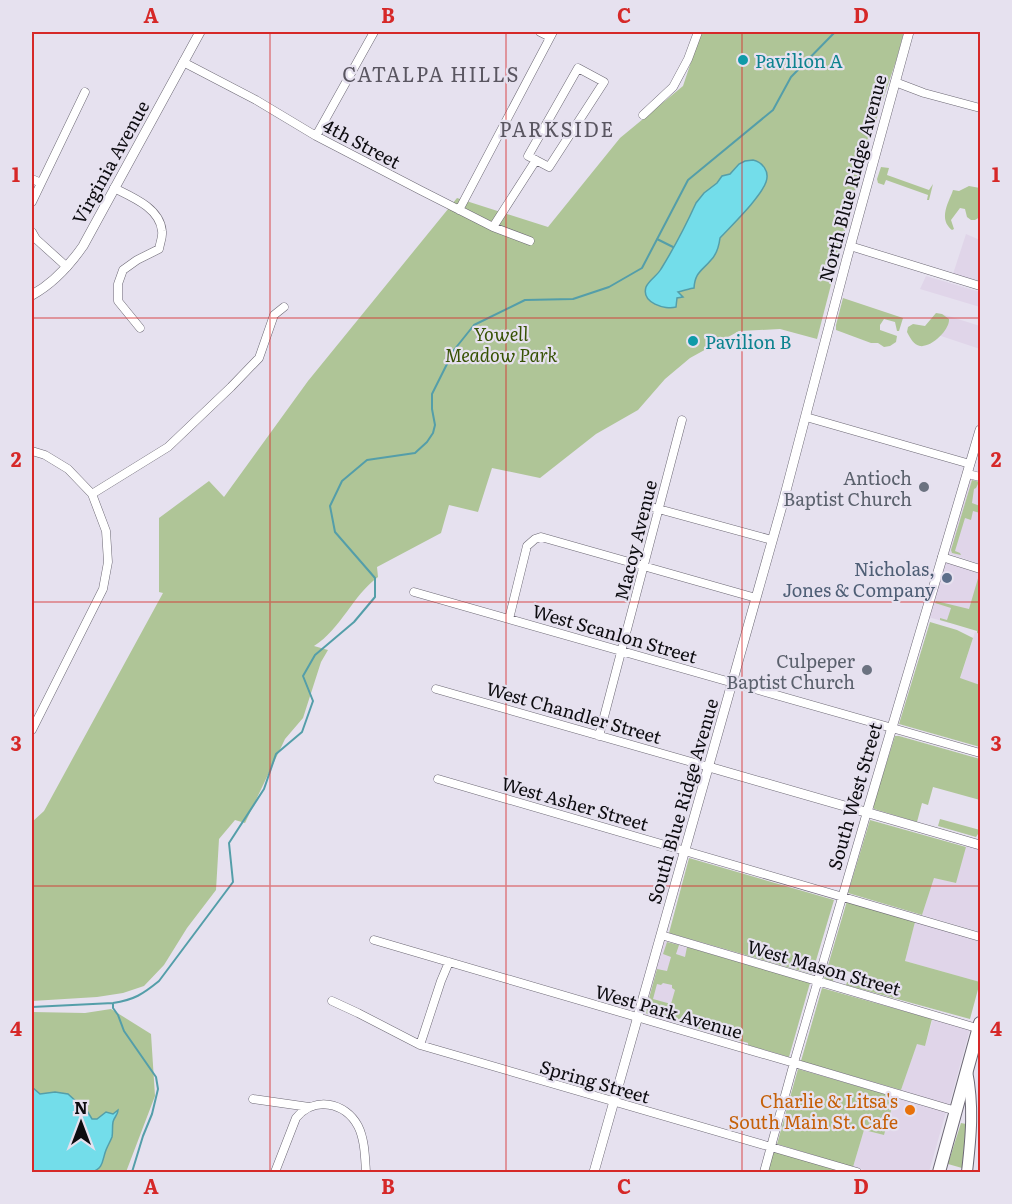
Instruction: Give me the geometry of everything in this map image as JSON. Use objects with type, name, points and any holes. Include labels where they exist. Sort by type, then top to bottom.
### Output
[{"type":"main road","points":[[939,1173],[980,1027]]},
{"type":"main road","points":[[967,1071],[972,1103],[967,1173]]},
{"type":"street","name":"Virginia Avenue","points":[[32,295],[47,286],[67,267],[83,246],[200,32]]},
{"type":"street","points":[[459,210],[551,34],[540,32]]},
{"type":"street","points":[[643,115],[673,87],[688,59],[698,32]]},
{"type":"street","name":"North Blue Ridge Avenue","points":[[827,333],[909,32]]},
{"type":"street","points":[[316,136],[370,33]]},
{"type":"street","name":"4th Street","points":[[183,62],[256,100],[316,136],[493,227],[530,242]]},
{"type":"street","points":[[578,68],[604,82],[549,167],[536,160],[528,156],[578,68]]},
{"type":"street","points":[[895,82],[946,100],[981,108]]},
{"type":"street","points":[[32,201],[85,92]]},
{"type":"street","points":[[493,227],[536,160]]},
{"type":"street","points":[[32,179],[40,183]]},
{"type":"street","points":[[114,188],[145,205],[159,220],[162,232],[159,249],[136,260],[123,270],[118,284],[118,301],[140,328]]},
{"type":"street","points":[[34,236],[67,267]]},
{"type":"street","points":[[850,246],[981,286]]},
{"type":"street","points":[[92,494],[168,447],[231,387],[259,358],[274,315],[284,307]]},
{"type":"street","name":"South Blue Ridge Avenue","points":[[594,1173],[733,683],[827,333]]},
{"type":"street","points":[[806,417],[969,469],[981,477]]},
{"type":"street","name":"Macoy Avenue","points":[[598,736],[644,567],[655,508],[682,420]]},
{"type":"street","name":"South West Street","points":[[764,1173],[891,728],[981,430]]},
{"type":"street","points":[[32,451],[45,455],[68,469],[92,494],[106,531],[108,562],[103,589],[34,718],[32,730]]},
{"type":"street","points":[[655,508],[772,540]]},
{"type":"street","points":[[508,619],[527,546],[541,537],[756,598]]},
{"type":"street","points":[[942,557],[981,569]]},
{"type":"street","name":"West Scanlon Street","points":[[414,592],[981,753]]},
{"type":"street","name":"West Chandler Street","points":[[436,689],[981,845]]},
{"type":"street","name":"West Asher Street","points":[[438,779],[981,937]]},
{"type":"street","name":"West Mason Street","points":[[661,935],[980,1027]]},
{"type":"street","name":"West Park Avenue","points":[[374,940],[956,1111]]},
{"type":"street","points":[[420,1045],[449,962]]},
{"type":"street","name":"Spring Street","points":[[332,1001],[420,1045],[857,1173]]},
{"type":"street","points":[[253,1099],[309,1107]]},
{"type":"street","points":[[275,1173],[296,1118],[301,1112],[317,1104],[331,1105],[347,1113],[353,1119],[362,1134],[366,1173]]},
{"type":"shaded area","points":[[966,234],[980,240],[980,282],[953,274]]},
{"type":"shaded area","points":[[926,276],[980,292],[980,307],[920,289]]},
{"type":"shaded area","points":[[942,314],[980,326],[980,349],[935,334]]},
{"type":"shaded area","points":[[972,479],[980,481],[980,564],[948,553]]},
{"type":"shaded area","points":[[945,562],[980,573],[980,615],[949,623],[928,617]]},
{"type":"shaded area","points":[[975,632],[980,634],[980,685],[960,679]]},
{"type":"shaded area","points":[[966,845],[980,849],[980,932],[922,915],[934,877],[955,883]]},
{"type":"shaded area","points":[[915,922],[980,940],[980,982],[905,961]]},
{"type":"shaded area","points":[[663,941],[692,949],[671,1023],[643,1014]]},
{"type":"shaded area","points":[[933,1018],[970,1029],[949,1105],[901,1090],[917,1043],[925,1046]]},
{"type":"shaded area","points":[[895,1097],[946,1112],[929,1172],[872,1172],[853,1167],[864,1130],[884,1135]]},
{"type":"green space","name":"Yowell Meadow Park","points":[[701,32],[904,32],[865,153],[817,339],[780,329],[739,331],[690,358],[665,379],[638,410],[596,434],[540,478],[492,468],[478,512],[449,505],[441,533],[377,567],[378,577],[361,593],[324,639],[314,646],[328,650],[321,662],[303,718],[285,739],[245,823],[235,820],[219,839],[216,890],[187,928],[164,965],[144,986],[123,993],[32,1001],[32,822],[44,811],[163,593],[159,592],[159,518],[209,481],[224,497],[308,381],[457,198],[548,227],[620,138],[683,86]]},
{"type":"green space","points":[[881,167],[889,168],[887,175],[929,190],[933,184],[929,200],[927,200],[928,195],[886,180],[884,185],[878,183]]},
{"type":"green space","points":[[969,186],[980,188],[980,217],[971,220],[967,217],[965,209],[960,208],[951,220],[954,229],[952,230],[945,217],[948,202],[953,190],[959,191]]},
{"type":"green space","points":[[843,298],[903,318],[899,331],[897,331],[895,322],[884,319],[880,325],[880,330],[897,336],[896,342],[884,347],[836,330]]},
{"type":"green space","points":[[936,313],[949,319],[946,328],[929,344],[920,346],[916,344],[907,332],[908,327],[913,324],[925,326]]},
{"type":"green space","points":[[972,480],[980,482],[974,489],[972,503],[980,506],[980,513],[973,511],[971,520],[965,518],[955,551],[961,555],[952,553],[951,550]]},
{"type":"green space","points":[[979,575],[980,634],[977,631],[940,620],[940,618],[947,620],[951,608],[935,603],[936,601],[969,609]]},
{"type":"green space","points":[[930,622],[957,630],[973,638],[960,678],[980,685],[980,747],[899,724]]},
{"type":"green space","points":[[895,736],[980,759],[980,800],[933,787],[928,805],[922,803],[917,822],[874,809]]},
{"type":"green space","points":[[940,819],[980,831],[976,837],[938,826]]},
{"type":"green space","points":[[870,820],[966,847],[956,883],[934,878],[922,915],[848,893]]},
{"type":"green space","points":[[689,858],[834,900],[812,974],[669,933]]},
{"type":"green space","points":[[847,901],[915,922],[905,961],[980,982],[970,1019],[846,985],[847,982],[851,982],[853,973],[833,966],[830,976],[834,978],[833,981],[824,979]]},
{"type":"green space","points":[[667,942],[679,945],[676,954],[685,957],[687,947],[810,983],[789,1057],[645,1013],[657,969],[667,971],[671,957],[663,954]],"holes":[[[657,984],[672,985],[675,990],[671,1004],[653,999]]]},
{"type":"green space","points":[[822,988],[932,1019],[925,1046],[917,1044],[901,1090],[801,1061]]},
{"type":"green space","points":[[111,1009],[151,1034],[155,1096],[126,1172],[32,1172],[32,1012],[85,1013]]},
{"type":"green space","points":[[798,1069],[895,1097],[884,1135],[864,1130],[853,1167],[777,1144]]},
{"type":"green space","points":[[961,1123],[966,1124],[962,1168],[948,1164]]},
{"type":"green space","points":[[773,1151],[843,1172],[767,1172]]},
{"type":"water","points":[[753,160],[764,168],[767,174],[766,182],[752,203],[720,238],[716,253],[697,275],[694,288],[678,292],[683,297],[677,298],[676,307],[660,306],[650,301],[645,293],[646,287],[666,261],[696,203],[722,176],[730,174],[739,164]]},
{"type":"water","points":[[32,1087],[40,1094],[55,1092],[68,1094],[86,1109],[92,1119],[97,1119],[106,1112],[113,1114],[118,1110],[113,1122],[112,1137],[99,1168],[92,1172],[32,1172]]},
{"type":"waterway","points":[[32,1007],[113,1003],[143,993],[159,981],[233,882],[229,843],[264,789],[276,754],[302,732],[313,701],[303,676],[315,655],[354,622],[375,597],[375,578],[335,532],[330,506],[342,481],[367,460],[415,453],[427,442],[435,425],[432,394],[454,350],[474,325],[525,300],[573,299],[609,287],[642,268],[688,180],[773,110],[791,77],[835,32]]},
{"type":"waterway","points":[[657,239],[673,247]]},
{"type":"waterway","points":[[113,1003],[113,1008],[124,1031],[156,1077],[158,1089],[132,1172]]},
{"type":"place","name":"Pavilion A","points":[[743,60]]},
{"type":"place","name":"Pavilion B","points":[[693,341]]},
{"type":"place","name":"Antioch Baptist Church","points":[[924,487]]},
{"type":"place","name":"Nicholas, Jones & Company","points":[[947,578]]},
{"type":"place","name":"Culpeper Baptist Church","points":[[867,670]]},
{"type":"place","name":"Charlie & Litsa's South Main St. Cafe","points":[[910,1110]]},
{"type":"district","name":"CATALPA HILLS","points":[[431,73]]},
{"type":"district","name":"PARKSIDE","points":[[557,128]]}]
